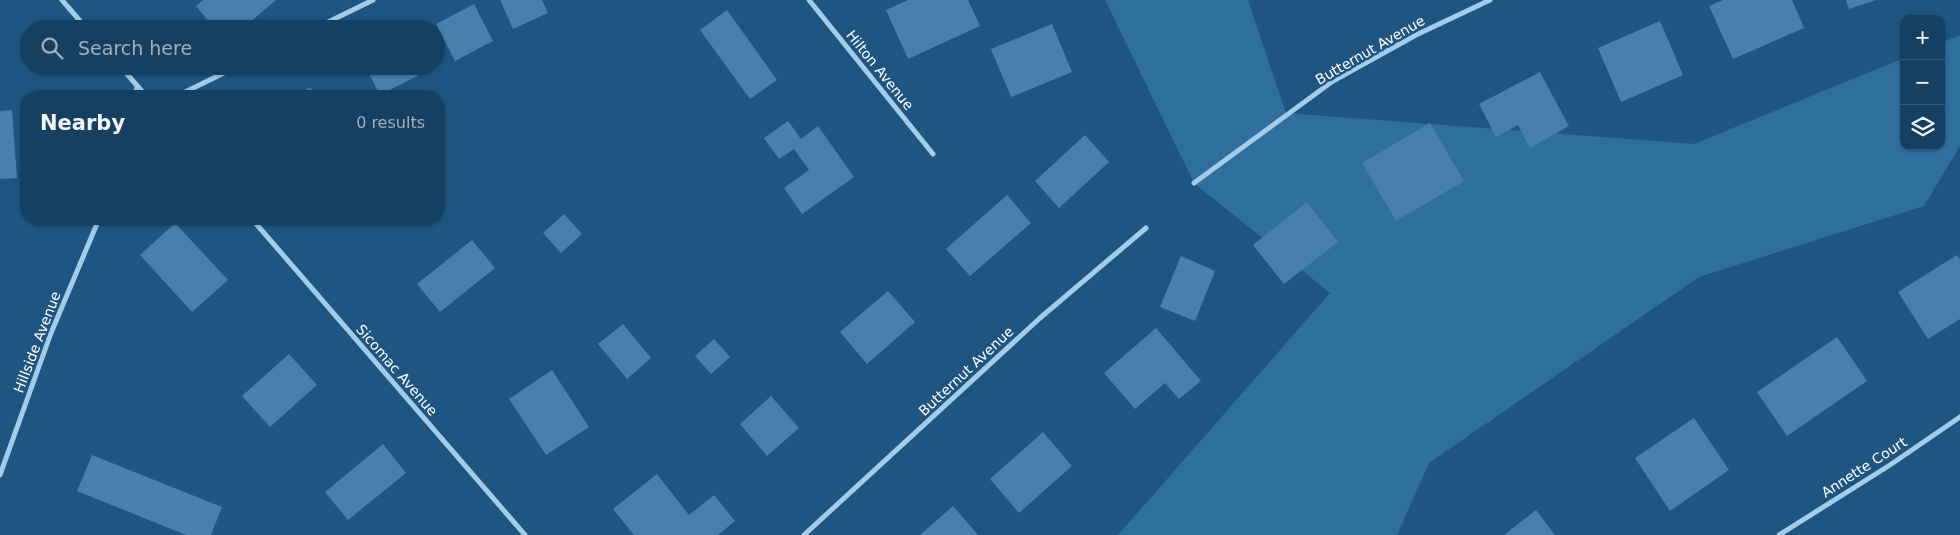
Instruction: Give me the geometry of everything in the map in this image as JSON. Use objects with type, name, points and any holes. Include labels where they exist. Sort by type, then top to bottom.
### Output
[{"type":"street","points":[[62,0],[79,20]]},
{"type":"street","points":[[332,20],[373,0]]},
{"type":"street","name":"Hilton Avenue","points":[[809,0],[934,154]]},
{"type":"street","name":"Butternut Avenue","points":[[1194,182],[1333,81],[1416,35],[1490,0]]},
{"type":"street","points":[[127,75],[140,90]]},
{"type":"street","points":[[189,90],[220,75]]},
{"type":"street","name":"Hillside Avenue","points":[[0,475],[52,333],[97,225]]},
{"type":"street","name":"Sicomac Avenue","points":[[257,225],[525,535]]},
{"type":"street","name":"Butternut Avenue","points":[[804,535],[1040,318],[1146,228]]},
{"type":"street","name":"Annette Court","points":[[1779,535],[1890,465],[1960,417]]},
{"type":"shaded area","points":[[1105,0],[1248,0],[1286,113],[1694,144],[1900,60],[1900,150],[1945,150],[1945,41],[1960,35],[1960,146],[1924,206],[1699,277],[1429,463],[1397,535],[1118,535],[1330,293],[1194,183]]},
{"type":"building","points":[[203,0],[276,0],[253,20],[208,20],[196,6]]},
{"type":"building","points":[[500,0],[542,0],[548,13],[513,29]]},
{"type":"building","points":[[908,0],[968,0],[980,26],[908,59],[886,10]]},
{"type":"building","points":[[1723,0],[1792,0],[1804,28],[1733,59],[1709,6]]},
{"type":"building","points":[[1846,0],[1876,0],[1849,9]]},
{"type":"building","points":[[474,4],[493,41],[455,61],[445,42],[444,20]]},
{"type":"building","points":[[727,10],[777,80],[750,99],[700,30]]},
{"type":"building","points":[[1660,21],[1683,75],[1621,102],[1598,48]]},
{"type":"building","points":[[1052,24],[1072,72],[1011,97],[991,49]]},
{"type":"building","points":[[1540,72],[1569,126],[1530,148],[1518,125],[1496,137],[1479,104]]},
{"type":"building","points":[[370,75],[419,75],[390,90],[377,90]]},
{"type":"building","points":[[12,110],[17,178],[0,179],[0,111]]},
{"type":"building","points":[[788,121],[801,139],[818,126],[854,177],[802,214],[784,188],[809,170],[794,149],[779,159],[764,138]]},
{"type":"building","points":[[1430,123],[1464,181],[1396,221],[1362,163]]},
{"type":"building","points":[[1085,135],[1109,162],[1059,208],[1035,181]]},
{"type":"building","points":[[1007,195],[1031,223],[970,276],[946,249]]},
{"type":"building","points":[[1307,202],[1338,242],[1284,284],[1253,245]]},
{"type":"building","points":[[564,214],[582,234],[561,253],[543,233]]},
{"type":"building","points":[[173,225],[177,225],[228,280],[192,312],[140,255]]},
{"type":"building","points":[[472,240],[495,268],[440,312],[417,284]]},
{"type":"building","points":[[1957,255],[1960,259],[1960,319],[1928,339],[1898,292]]},
{"type":"building","points":[[1181,256],[1215,271],[1195,321],[1160,307]]},
{"type":"building","points":[[888,291],[915,322],[867,364],[840,332]]},
{"type":"building","points":[[623,324],[651,358],[627,379],[598,344]]},
{"type":"building","points":[[1156,328],[1201,381],[1179,399],[1165,383],[1135,409],[1104,373]]},
{"type":"building","points":[[1837,337],[1867,381],[1787,436],[1757,392]]},
{"type":"building","points":[[714,339],[730,357],[711,374],[695,356]]},
{"type":"building","points":[[289,354],[317,385],[270,427],[242,396]]},
{"type":"building","points":[[552,370],[589,427],[546,455],[509,399]]},
{"type":"building","points":[[771,396],[799,428],[767,456],[740,424]]},
{"type":"building","points":[[1694,418],[1729,470],[1670,511],[1635,458]]},
{"type":"building","points":[[1043,432],[1072,466],[1019,513],[990,479]]},
{"type":"building","points":[[383,444],[406,473],[348,520],[325,492]]},
{"type":"building","points":[[92,455],[222,507],[211,535],[186,535],[77,491]]},
{"type":"building","points":[[657,474],[689,515],[714,495],[735,521],[718,535],[634,535],[613,509]]},
{"type":"building","points":[[953,506],[978,535],[920,535]]},
{"type":"building","points":[[1536,510],[1555,535],[1504,535]]}]
